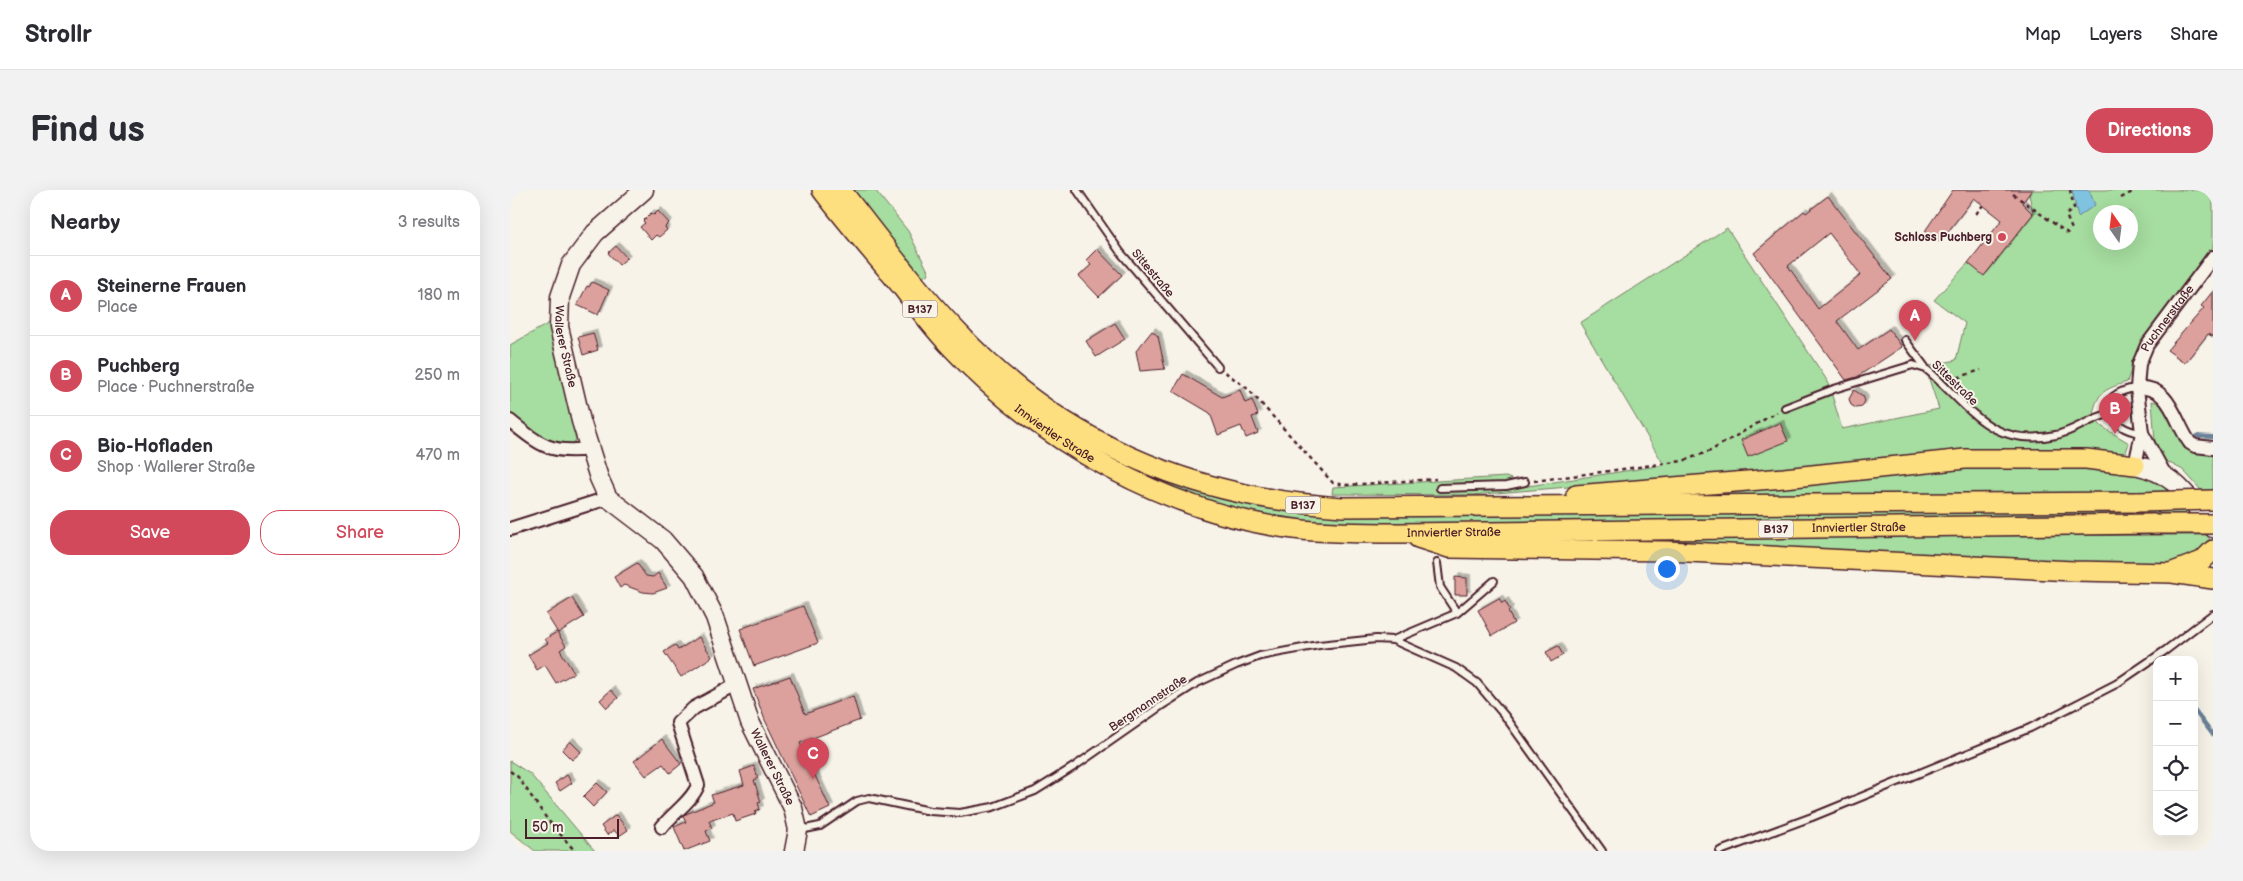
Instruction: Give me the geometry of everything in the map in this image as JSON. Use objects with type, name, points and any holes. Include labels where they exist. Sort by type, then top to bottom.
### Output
[{"type":"main road","name":"Innviertler Straße","points":[[822,190],[951,347],[1023,413],[1063,442],[1154,489],[1214,511],[1260,523],[1302,530],[1400,533],[2153,524],[2213,526]]},
{"type":"main road","name":"Innviertler Straße","points":[[841,190],[919,288],[956,330],[994,368],[1034,400],[1091,438],[1153,467],[1220,489],[1303,505],[1419,508],[2213,500]]},
{"type":"main road","points":[[1526,507],[1558,496],[1774,479],[1965,459],[2086,459],[2135,465]]},
{"type":"main road","points":[[1400,533],[1450,548],[1668,552],[2074,571],[2172,573],[2213,579]]},
{"type":"main road","points":[[2172,573],[2202,561],[2213,550]]},
{"type":"street","name":"Wallerer Straße","points":[[644,190],[595,233],[571,266],[560,297],[559,327],[589,449],[608,498],[663,540],[694,576],[714,617],[750,722],[793,808],[798,830],[794,851]]},
{"type":"street","name":"Puchnerstraße","points":[[2135,465],[2142,433],[2137,388],[2142,353],[2213,257]]},
{"type":"street","points":[[2137,388],[2147,388],[2167,399],[2190,443],[2195,446],[2213,448]]},
{"type":"street","points":[[510,422],[538,444],[568,451],[589,449]]},
{"type":"street","name":"Puchnerstraße","points":[[2142,433],[2164,473]]},
{"type":"street","points":[[2135,465],[2164,473],[2177,483],[2213,526]]},
{"type":"street","points":[[510,529],[608,498]]},
{"type":"street","points":[[662,826],[676,810],[694,795],[698,785],[678,723],[694,708],[738,684]]},
{"type":"lane","name":"Sittestraße","points":[[1077,190],[1121,253],[1218,367]]},
{"type":"lane","points":[[1905,340],[1926,369]]},
{"type":"lane","name":"Sittestraße","points":[[1785,408],[1905,366],[1913,365],[1926,369],[1974,417],[1992,428],[2020,436],[2056,435],[2089,419],[2109,414]]},
{"type":"lane","points":[[2137,388],[2126,389],[2113,395],[2109,400],[2109,414],[2112,419],[2129,431],[2142,433]]},
{"type":"lane","points":[[1440,488],[1506,486],[1525,482]]},
{"type":"lane","points":[[1437,563],[1440,587],[1457,613]]},
{"type":"lane","points":[[1394,640],[1457,613],[1494,581]]},
{"type":"lane","points":[[1720,851],[1812,817],[2030,728],[2116,684],[2166,650],[2213,614]]},
{"type":"lane","name":"Bergmannstraße","points":[[798,830],[820,826],[857,801],[869,798],[930,811],[960,813],[993,807],[1035,791],[1075,766],[1160,706],[1197,683],[1236,665],[1260,656],[1319,645],[1376,639],[1394,640],[1456,668],[1477,683],[1505,716],[1602,851]]},
{"type":"path","points":[[2013,194],[2072,233],[2066,215],[2074,208],[2070,190]]},
{"type":"path","points":[[2121,198],[2136,190]]},
{"type":"path","points":[[1976,214],[1983,205]]},
{"type":"path","points":[[1218,367],[1248,389],[1333,483],[1347,485],[1441,479]]},
{"type":"path","points":[[1942,383],[1982,370]]},
{"type":"path","points":[[1525,482],[1683,461],[1710,451],[1785,408]]},
{"type":"path","points":[[510,771],[518,778],[547,819],[575,851]]},
{"type":"green space","points":[[851,190],[875,190],[908,231],[929,273],[922,278]]},
{"type":"green space","points":[[2032,190],[2213,190],[2213,247],[2140,343],[2127,382],[2104,392],[2095,407],[2093,415],[2101,426],[2129,443],[2125,455],[1629,482],[1472,495],[1332,494],[1333,487],[1506,477],[1528,486],[1664,465],[1580,323],[1727,228],[1828,382],[1842,429],[1939,409],[1925,367],[1956,360],[1965,323],[1934,300],[1968,263],[1985,275],[2033,214],[2029,194]]},
{"type":"green space","points":[[553,321],[579,435],[569,450],[545,447],[510,413],[510,345]]},
{"type":"green space","points":[[2152,401],[2164,404],[2181,440],[2213,449],[2213,490],[2201,490],[2183,470],[2156,456]]},
{"type":"green space","points":[[1089,442],[1148,474],[1220,497],[1284,511],[1362,517],[2213,508],[2213,517],[1363,525],[1284,519],[1213,502],[1146,478],[1086,447]]},
{"type":"green space","points":[[2097,464],[2147,475],[2170,491],[1787,498],[1613,498],[1962,468]]},
{"type":"green space","points":[[2207,535],[2212,544],[2204,555],[2155,567],[1522,538]]},
{"type":"green space","points":[[510,761],[530,774],[595,851],[535,851],[510,831]]},
{"type":"water","points":[[2072,190],[2089,190],[2095,205],[2078,217]]},
{"type":"building","name":"Schloss Puchberg","points":[[1953,190],[2032,190],[2022,203],[2033,214],[1984,276],[1968,263],[2002,220],[1974,198],[1940,242],[1925,231]]},
{"type":"building","points":[[1828,196],[1892,279],[1837,321],[1858,350],[1889,329],[1902,347],[1857,377],[1846,380],[1754,253],[1804,211],[1806,213]],"holes":[[[1829,233],[1861,275],[1818,309],[1788,266]]]},
{"type":"building","points":[[658,211],[669,223],[665,227],[667,230],[659,237],[656,235],[651,240],[640,227],[651,213],[654,215]]},
{"type":"building","points":[[616,246],[627,258],[619,265],[608,253]]},
{"type":"building","points":[[1097,249],[1122,275],[1099,297],[1079,276],[1091,265],[1086,260]]},
{"type":"building","points":[[592,282],[609,290],[598,315],[577,305],[587,286],[589,287]]},
{"type":"building","points":[[2213,291],[2213,337],[2208,334],[2185,363],[2167,350],[2204,308],[2201,306]]},
{"type":"building","points":[[1115,323],[1125,339],[1096,357],[1086,341]]},
{"type":"building","points":[[1152,331],[1158,336],[1165,369],[1140,371],[1136,351]]},
{"type":"building","points":[[593,333],[598,350],[583,355],[578,337]]},
{"type":"building","points":[[1183,374],[1222,397],[1240,390],[1245,403],[1252,400],[1258,415],[1252,417],[1258,433],[1246,438],[1241,426],[1218,435],[1210,413],[1173,391]]},
{"type":"building","points":[[1854,390],[1863,396],[1865,401],[1862,407],[1856,408],[1851,405],[1849,399]]},
{"type":"building","points":[[1780,423],[1788,441],[1748,457],[1741,440]]},
{"type":"building","points":[[637,563],[646,576],[653,577],[658,573],[667,588],[653,593],[643,592],[624,585],[620,588],[614,577]]},
{"type":"building","points":[[1455,577],[1467,578],[1467,595],[1455,595]]},
{"type":"building","points":[[572,598],[584,617],[558,633],[546,614]]},
{"type":"building","points":[[1499,598],[1502,603],[1505,601],[1514,623],[1492,636],[1478,610]]},
{"type":"building","points":[[803,606],[818,643],[754,666],[740,629]]},
{"type":"building","points":[[557,632],[566,646],[560,650],[574,673],[556,683],[545,665],[537,670],[528,655],[548,643],[545,639]]},
{"type":"building","points":[[699,637],[712,657],[681,677],[664,652],[675,645],[678,650]]},
{"type":"building","points":[[1558,646],[1563,655],[1551,662],[1546,652]]},
{"type":"building","points":[[790,676],[805,714],[853,696],[860,720],[800,743],[830,808],[811,817],[765,720],[753,689]]},
{"type":"building","points":[[611,690],[618,698],[607,708],[600,700]]},
{"type":"building","points":[[662,739],[681,764],[670,773],[663,764],[646,776],[634,761]]},
{"type":"building","points":[[570,741],[581,752],[572,760],[562,750]]},
{"type":"building","points":[[754,766],[758,778],[754,780],[761,802],[758,803],[760,809],[755,811],[756,814],[735,821],[733,813],[709,821],[712,828],[706,831],[710,841],[684,851],[674,827],[686,822],[683,817],[686,814],[714,802],[711,795],[744,785],[740,771]]},
{"type":"building","points":[[567,775],[572,783],[560,791],[555,783]]},
{"type":"building","points":[[597,783],[607,792],[593,807],[583,797]]},
{"type":"building","points":[[616,815],[628,830],[619,836],[614,830],[607,835],[601,826]]},
{"type":"waterway","points":[[2197,436],[2213,437]]},
{"type":"waterway","points":[[2198,715],[2213,735]]},
{"type":"place","name":"Schloss Puchberg","points":[[2002,237]]},
{"type":"place","name":"Steinerne Frauen","points":[[1915,341]]},
{"type":"place","name":"Puchberg","points":[[2115,434]]},
{"type":"place","name":"Bio-Hofladen","points":[[813,779]]}]
